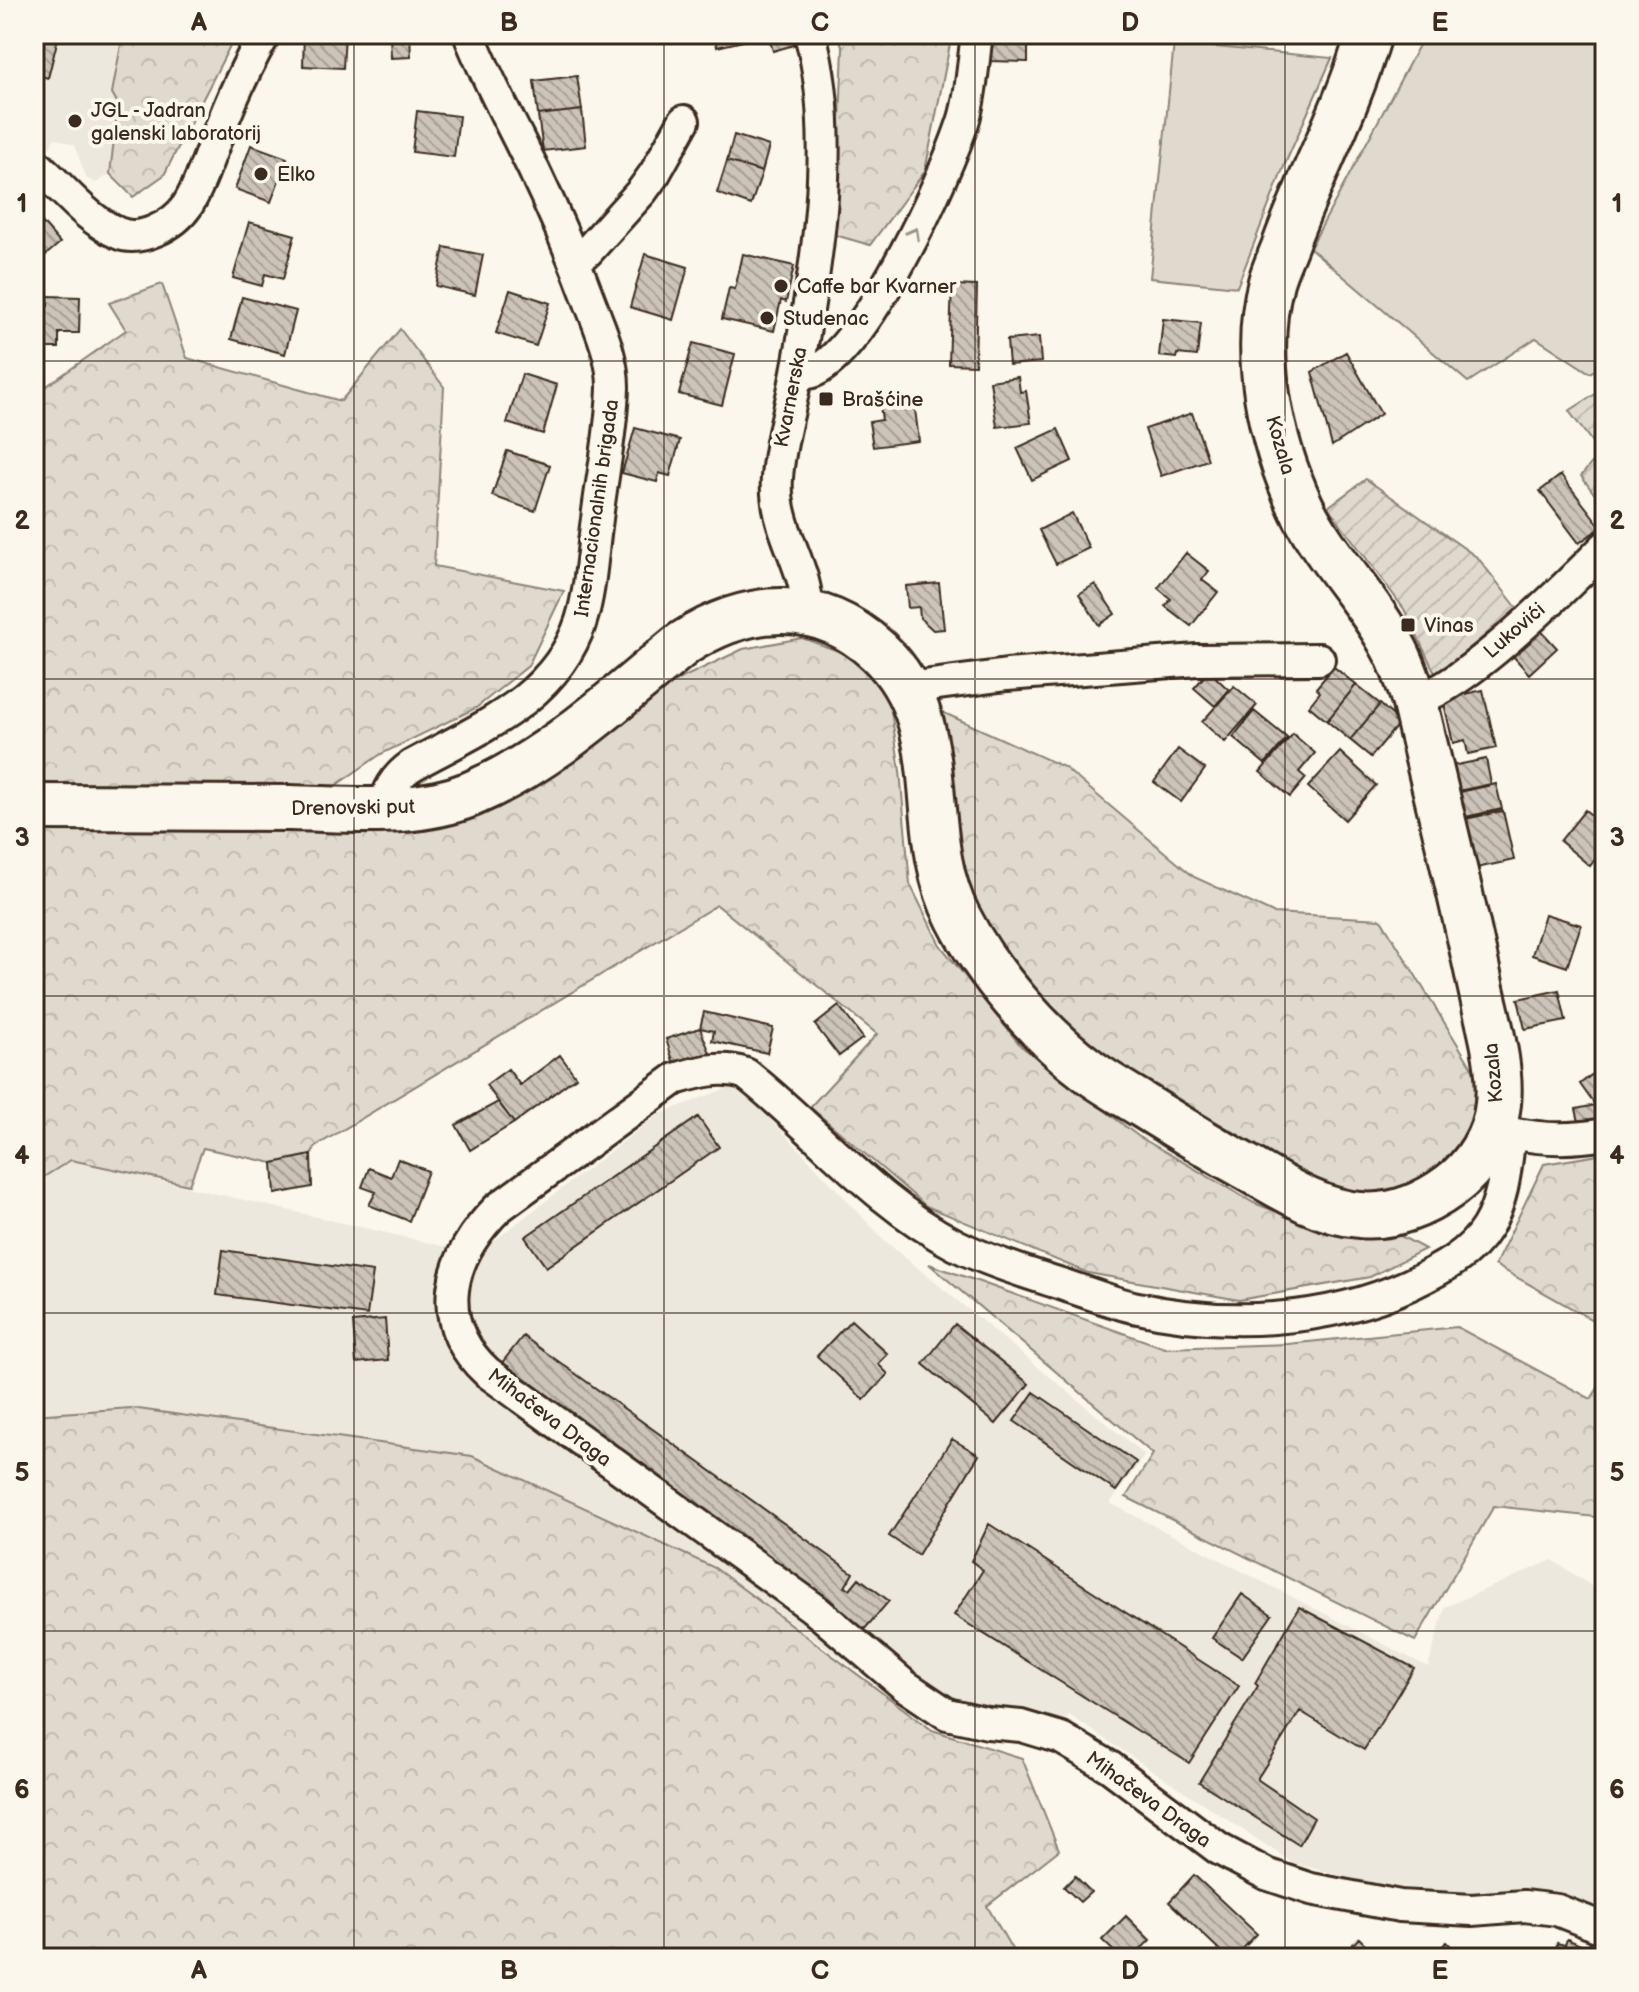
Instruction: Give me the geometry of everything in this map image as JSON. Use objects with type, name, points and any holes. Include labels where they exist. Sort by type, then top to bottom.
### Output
[{"type":"main road","name":"Kozala","points":[[807,613],[850,630],[863,639],[892,666],[908,688],[921,717],[927,747],[939,865],[959,919],[1020,1005],[1091,1073],[1292,1193],[1342,1212],[1360,1215],[1397,1212],[1437,1195],[1467,1171],[1485,1146],[1502,1131],[1492,1043],[1414,699],[1394,647],[1301,508],[1276,439],[1264,357],[1271,282],[1348,96],[1369,34]]},
{"type":"main road","name":"Drenovski put","points":[[34,807],[382,809],[450,801],[515,772],[587,722],[684,643],[719,623],[746,613],[807,613]]},
{"type":"street","points":[[34,163],[96,220],[120,235],[139,236],[165,226],[186,208],[241,75],[265,34]]},
{"type":"street","name":"Internacionalnih brigada","points":[[382,809],[390,785],[411,766],[467,737],[533,695],[561,664],[581,621],[588,586],[613,386],[604,341],[575,260],[469,34]]},
{"type":"street","name":"Kvarnerska","points":[[807,613],[804,585],[777,504],[779,455],[797,374],[818,239],[823,108],[817,57],[810,34]]},
{"type":"street","points":[[797,374],[821,368],[859,328],[937,192],[965,115],[977,34]]},
{"type":"street","points":[[575,260],[587,252],[642,191],[684,121]]},
{"type":"street","name":"Lukovići","points":[[1414,699],[1427,697],[1486,656],[1605,547]]},
{"type":"street","points":[[908,688],[1007,675],[1197,660],[1319,659]]},
{"type":"street","name":"Mihačeva Draga","points":[[1502,1131],[1502,1191],[1495,1213],[1479,1239],[1446,1265],[1398,1290],[1354,1305],[1304,1315],[1206,1319],[1133,1307],[958,1246],[908,1217],[836,1158],[746,1074],[732,1069],[709,1070],[675,1079],[498,1208],[486,1220],[462,1257],[455,1276],[453,1316],[466,1348],[475,1361],[496,1379],[812,1607],[904,1685],[947,1714],[1021,1726],[1061,1738],[1110,1767],[1219,1849],[1266,1874],[1311,1889],[1414,1907],[1472,1910],[1524,1906],[1557,1910],[1605,1929]]},
{"type":"street","points":[[1502,1131],[1566,1140],[1605,1134]]},
{"type":"shaded area","name":"JGL - Jadran galenski laboratorij","points":[[34,34],[123,34],[112,92],[118,104],[110,174],[96,183],[87,179],[74,145],[55,138],[48,151],[42,151],[34,144]]},
{"type":"shaded area","points":[[738,1084],[885,1241],[1145,1455],[1110,1503],[1428,1667],[1445,1607],[1552,1560],[1605,1595],[1605,1913],[1532,1891],[1457,1893],[1370,1883],[1293,1863],[1069,1715],[1042,1745],[935,1726],[715,1568],[472,1456],[131,1408],[34,1415],[34,1183],[71,1160],[477,1254],[659,1114]]},
{"type":"green space","points":[[123,34],[236,34],[164,175],[133,197],[110,174],[118,104],[112,93]]},
{"type":"green space","points":[[838,34],[952,34],[925,171],[870,245],[835,235],[843,49]]},
{"type":"green space","points":[[1425,34],[1605,34],[1605,363],[1590,373],[1536,338],[1468,382],[1310,248]]},
{"type":"green space","points":[[1174,43],[1332,58],[1285,164],[1237,287],[1150,278]]},
{"type":"green space","points":[[162,284],[187,358],[341,401],[400,329],[444,387],[434,566],[564,591],[528,666],[476,708],[381,754],[329,790],[34,788],[34,395],[126,330],[109,303]]},
{"type":"green space","points":[[1605,388],[1605,508],[1581,476],[1600,453],[1569,411]]},
{"type":"green space","points":[[1366,479],[1478,558],[1518,609],[1436,675],[1404,609],[1328,507]]},
{"type":"green space","points":[[802,638],[844,653],[885,688],[900,771],[910,884],[940,945],[1021,1046],[1138,1136],[1254,1203],[1339,1236],[1397,1234],[1425,1249],[1370,1277],[1239,1300],[1088,1273],[926,1206],[810,1107],[877,1034],[717,905],[316,1146],[311,1155],[273,1163],[203,1148],[189,1185],[71,1160],[34,1183],[34,825],[221,832],[396,829],[661,688],[743,649]]},
{"type":"green space","points":[[942,712],[1064,767],[1194,877],[1273,913],[1381,919],[1477,1076],[1469,1138],[1441,1166],[1405,1187],[1368,1196],[1335,1189],[1272,1165],[1136,1081],[1063,1027],[988,939],[960,875]]},
{"type":"green space","points":[[1605,1154],[1605,1327],[1495,1265],[1544,1164]]},
{"type":"green space","points":[[929,1264],[1165,1348],[1288,1344],[1457,1327],[1591,1399],[1605,1377],[1605,1518],[1494,1506],[1415,1641],[1126,1497],[1153,1454]]},
{"type":"green space","points":[[131,1408],[472,1456],[715,1568],[932,1730],[1022,1758],[1059,1850],[987,1906],[1017,1958],[34,1958],[34,1415]]},
{"type":"building","points":[[34,34],[59,34],[48,78],[34,74]]},
{"type":"building","points":[[304,34],[345,34],[343,68],[303,66]]},
{"type":"building","points":[[390,34],[410,34],[411,57],[391,58]]},
{"type":"building","points":[[715,34],[755,34],[756,38],[717,47]]},
{"type":"building","points":[[768,34],[791,34],[794,45],[773,51]]},
{"type":"building","points":[[988,34],[1028,34],[1028,62],[989,61]]},
{"type":"building","points":[[577,76],[582,110],[538,115],[534,81]]},
{"type":"building","points":[[582,110],[586,146],[543,151],[538,115]]},
{"type":"building","points":[[417,111],[459,116],[454,157],[412,152]]},
{"type":"building","points":[[734,135],[769,146],[762,172],[727,161]]},
{"type":"building","name":"Elko","points":[[251,145],[287,158],[271,202],[235,189]]},
{"type":"building","points":[[727,161],[762,172],[751,205],[717,193]]},
{"type":"building","points":[[34,213],[60,243],[34,265]]},
{"type":"building","points":[[249,222],[295,235],[283,279],[265,274],[262,286],[233,278]]},
{"type":"building","points":[[444,247],[483,255],[475,295],[436,286]]},
{"type":"building","points":[[645,254],[688,267],[673,320],[630,307]]},
{"type":"building","points":[[743,254],[794,266],[786,302],[781,300],[774,331],[722,319],[729,288],[735,289]]},
{"type":"building","points":[[952,285],[977,286],[975,365],[949,364]]},
{"type":"building","points":[[510,290],[550,303],[536,346],[496,333]]},
{"type":"building","points":[[48,296],[80,297],[79,333],[59,333],[59,348],[44,348],[43,361],[34,361],[34,305],[48,306]]},
{"type":"building","points":[[242,297],[296,311],[285,354],[231,339]]},
{"type":"building","points":[[1163,319],[1201,323],[1197,356],[1159,356]]},
{"type":"building","points":[[1039,337],[1041,362],[1009,365],[1007,340]]},
{"type":"building","points":[[693,343],[735,354],[722,405],[679,394]]},
{"type":"building","points":[[1346,352],[1381,414],[1332,446],[1312,372]]},
{"type":"building","points":[[522,374],[557,385],[543,434],[507,423]]},
{"type":"building","points":[[1018,377],[1020,392],[1026,391],[1031,423],[997,427],[990,381]]},
{"type":"building","points":[[914,401],[919,441],[873,447],[869,422],[882,420],[880,405]]},
{"type":"building","points":[[1192,413],[1208,460],[1161,476],[1145,429]]},
{"type":"building","points":[[635,428],[680,440],[670,476],[659,473],[657,482],[622,473]]},
{"type":"building","points":[[1058,429],[1072,461],[1032,480],[1017,448]]},
{"type":"building","points":[[507,451],[550,465],[535,511],[492,496]]},
{"type":"building","points":[[1561,475],[1601,527],[1579,543],[1540,491]]},
{"type":"building","points":[[1072,513],[1089,548],[1056,564],[1039,530]]},
{"type":"building","points":[[1186,553],[1209,571],[1202,580],[1218,592],[1191,626],[1165,606],[1171,599],[1158,588]]},
{"type":"building","points":[[939,583],[944,629],[933,630],[920,618],[919,607],[908,608],[906,586]]},
{"type":"building","points":[[1095,584],[1115,614],[1099,625],[1079,594]]},
{"type":"building","points":[[1534,623],[1557,648],[1529,674],[1506,648]]},
{"type":"building","points":[[1334,667],[1356,685],[1327,721],[1309,706],[1320,692],[1316,688]]},
{"type":"building","points":[[1209,671],[1229,690],[1215,706],[1194,688]]},
{"type":"building","points":[[1356,685],[1380,704],[1350,740],[1327,721]]},
{"type":"building","points":[[1234,686],[1257,705],[1225,742],[1202,722]]},
{"type":"building","points":[[1483,690],[1496,748],[1468,754],[1465,740],[1453,743],[1443,699]]},
{"type":"building","points":[[1380,704],[1400,722],[1371,757],[1350,740]]},
{"type":"building","points":[[1254,711],[1287,738],[1265,764],[1233,737]]},
{"type":"building","points":[[1293,734],[1315,753],[1299,772],[1306,778],[1290,797],[1260,772]]},
{"type":"building","points":[[1178,749],[1205,769],[1181,802],[1154,782]]},
{"type":"building","points":[[1340,752],[1376,785],[1345,820],[1308,787]]},
{"type":"building","points":[[1486,759],[1491,784],[1458,791],[1452,766]]},
{"type":"building","points":[[1496,784],[1502,809],[1456,819],[1451,794]]},
{"type":"building","points":[[1585,810],[1605,826],[1605,847],[1590,866],[1560,841]]},
{"type":"building","points":[[1503,811],[1514,860],[1467,870],[1456,821]]},
{"type":"building","points":[[1545,914],[1581,925],[1567,967],[1532,955]]},
{"type":"building","points":[[1559,990],[1566,1021],[1525,1029],[1518,999]]},
{"type":"building","points":[[839,1006],[863,1038],[839,1056],[815,1025]]},
{"type":"building","points":[[704,1012],[773,1028],[767,1053],[712,1041],[714,1031],[700,1028]]},
{"type":"building","points":[[700,1028],[710,1053],[674,1064],[666,1039]]},
{"type":"building","points":[[560,1055],[576,1077],[514,1123],[486,1085],[508,1069],[520,1085]]},
{"type":"building","points":[[1605,1064],[1605,1097],[1595,1105],[1580,1084]]},
{"type":"building","points":[[498,1102],[514,1123],[470,1150],[456,1125]]},
{"type":"building","points":[[1605,1103],[1605,1121],[1580,1126],[1576,1109]]},
{"type":"building","points":[[698,1117],[719,1147],[546,1267],[525,1237]]},
{"type":"building","points":[[311,1155],[312,1187],[275,1194],[273,1163]]},
{"type":"building","points":[[398,1159],[428,1171],[409,1221],[369,1205],[376,1192],[362,1187],[369,1168],[391,1177]]},
{"type":"building","points":[[223,1250],[373,1272],[367,1315],[217,1295]]},
{"type":"building","points":[[385,1319],[388,1360],[356,1363],[353,1322]]},
{"type":"building","points":[[851,1320],[888,1354],[878,1364],[888,1374],[864,1400],[817,1356]]},
{"type":"building","points":[[955,1324],[1029,1384],[996,1424],[923,1364]]},
{"type":"building","points":[[523,1336],[853,1573],[845,1587],[850,1589],[859,1578],[889,1601],[863,1631],[829,1599],[501,1364]]},
{"type":"building","points":[[1034,1392],[1136,1462],[1116,1491],[1014,1421]]},
{"type":"building","points":[[952,1439],[979,1455],[918,1555],[889,1536]]},
{"type":"building","points":[[989,1524],[1239,1686],[1189,1763],[954,1615],[983,1570],[971,1561]]},
{"type":"building","points":[[1242,1594],[1272,1615],[1242,1658],[1212,1638]]},
{"type":"building","points":[[1299,1607],[1414,1668],[1364,1750],[1300,1711],[1257,1779],[1314,1818],[1299,1845],[1199,1782],[1258,1686],[1255,1683]]},
{"type":"building","points":[[1194,1875],[1257,1934],[1234,1958],[1228,1958],[1169,1902]]},
{"type":"building","points":[[1075,1876],[1091,1892],[1080,1902],[1064,1887]]},
{"type":"building","points":[[1126,1916],[1150,1940],[1132,1958],[1121,1958],[1102,1940]]},
{"type":"building","points":[[1359,1938],[1379,1958],[1339,1958]]},
{"type":"building","points":[[1567,1939],[1587,1948],[1591,1940],[1605,1947],[1605,1958],[1563,1958],[1564,1954],[1556,1951],[1557,1943],[1565,1945]]},
{"type":"building","points":[[1447,1942],[1462,1958],[1429,1958]]},
{"type":"place","name":"JGL - Jadran galenski laboratorij","points":[[75,121]]},
{"type":"place","name":"Elko","points":[[261,174]]},
{"type":"place","name":"Caffe bar Kvarner","points":[[781,286]]},
{"type":"place","name":"Studenac","points":[[767,318]]},
{"type":"place","name":"Brašćine","points":[[826,399]]},
{"type":"place","name":"Vinas","points":[[1408,625]]}]
